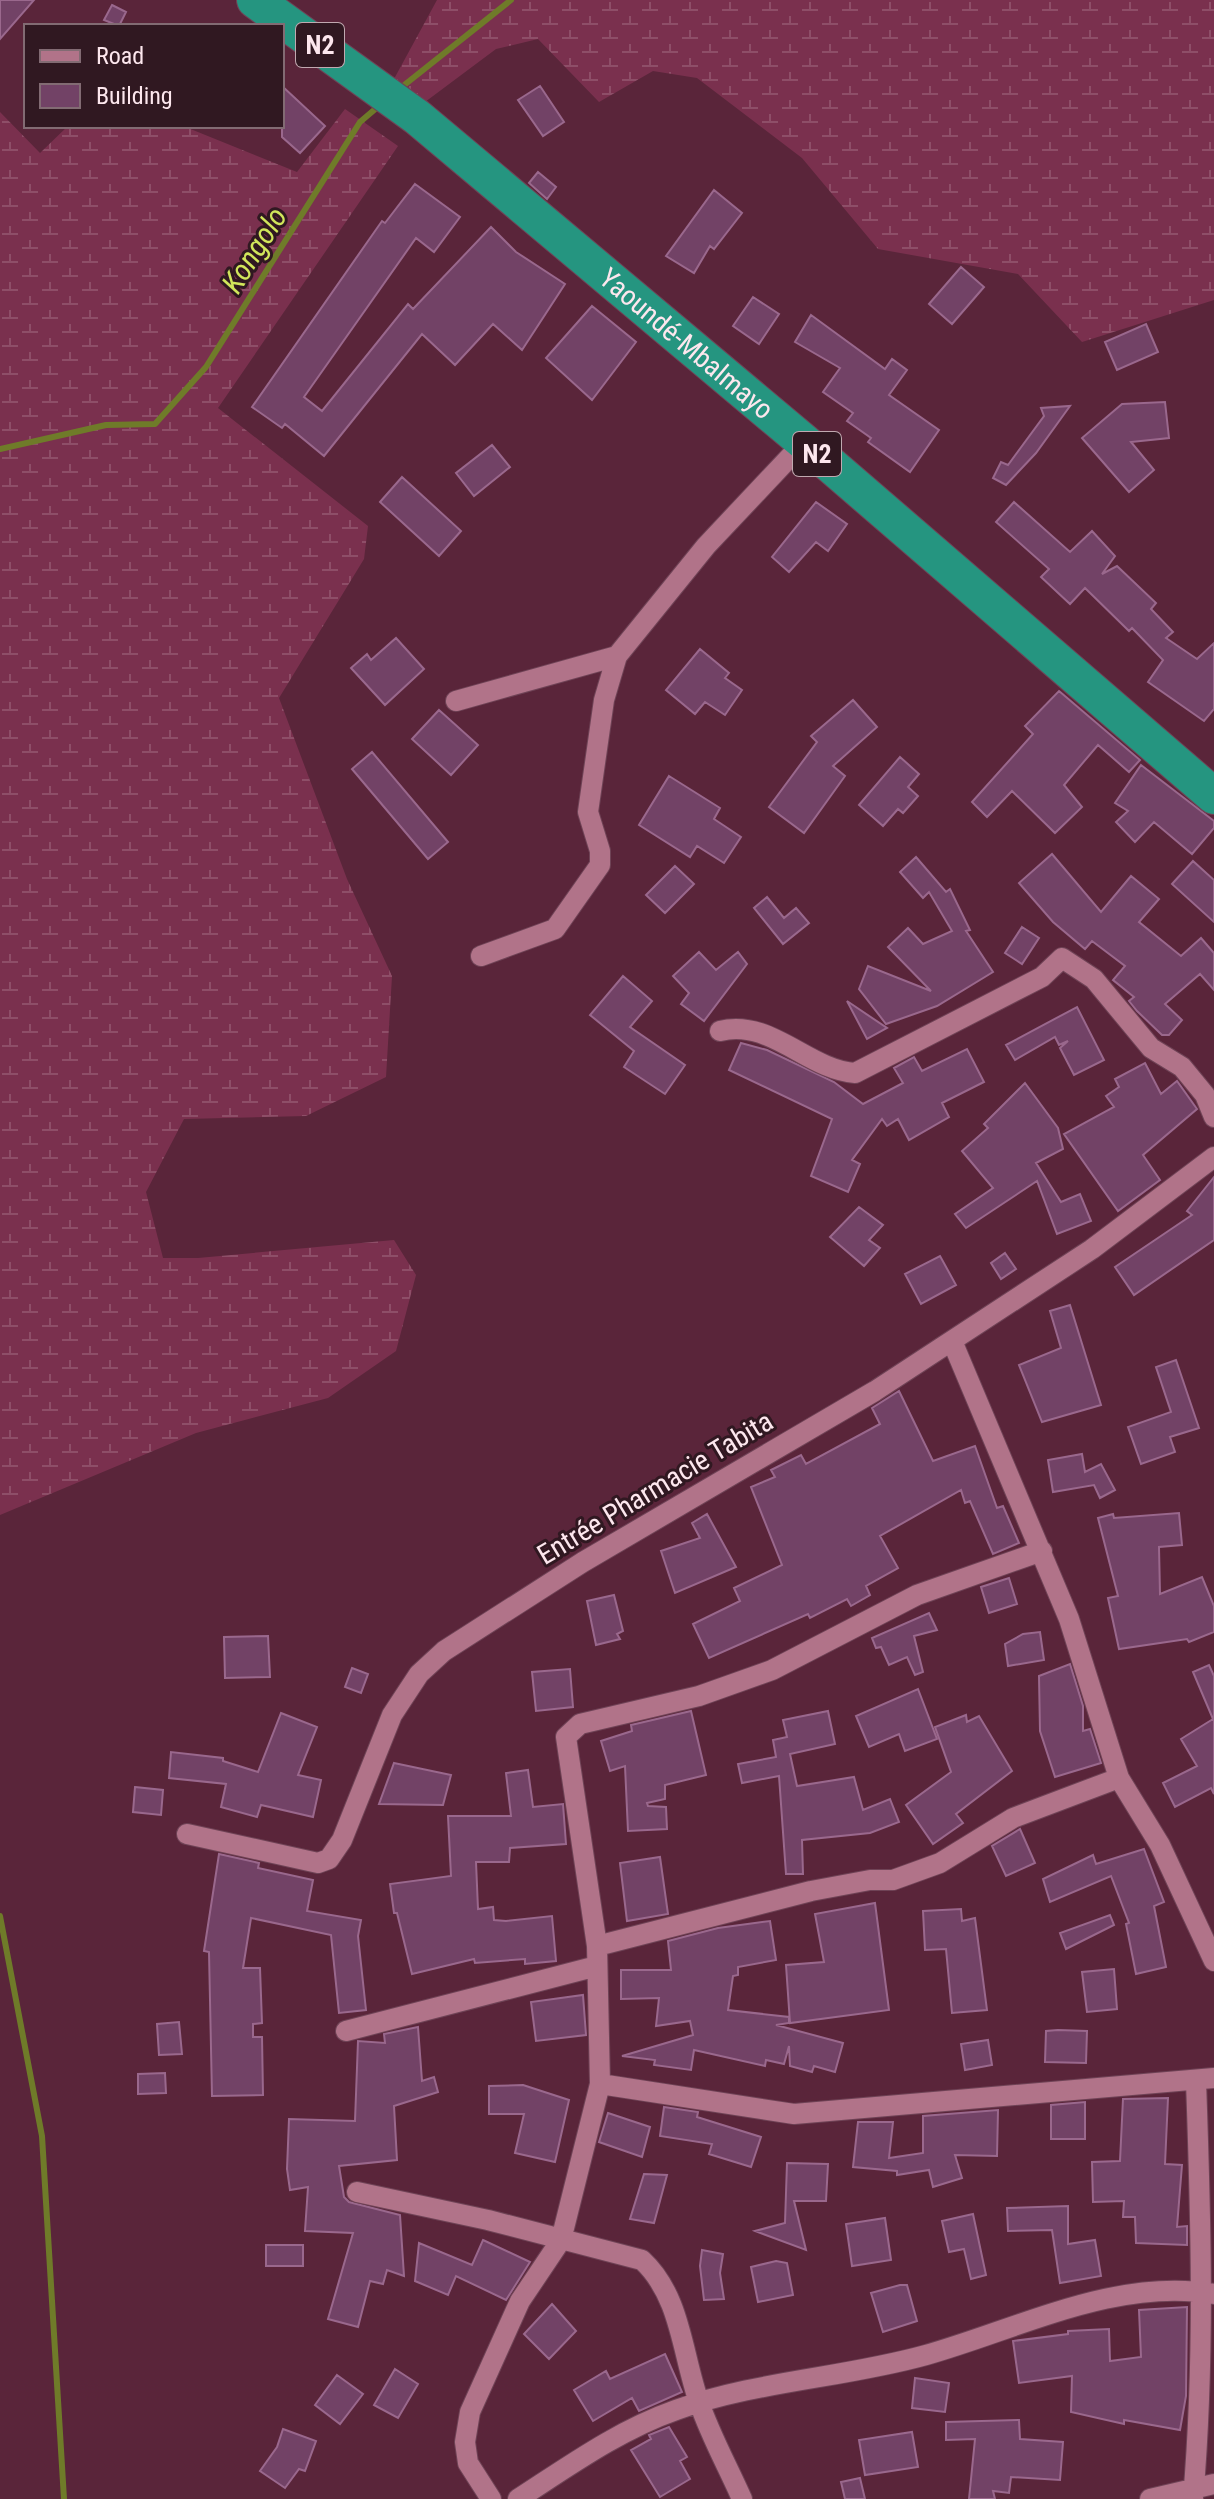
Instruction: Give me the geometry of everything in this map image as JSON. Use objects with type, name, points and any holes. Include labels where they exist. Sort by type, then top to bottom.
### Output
[{"type":"highway","name":"Yaoundé-Mbalmayo","points":[[255,0],[417,117],[804,442],[1214,796]]},
{"type":"street","points":[[481,956],[555,929],[600,865],[600,851],[588,812],[604,700],[617,656],[706,546],[804,442]]},
{"type":"street","points":[[456,701],[617,656]]},
{"type":"street","points":[[720,1031],[737,1027],[752,1030],[808,1053],[840,1072],[855,1073],[1042,977],[1062,958],[1094,979],[1151,1048],[1182,1067],[1205,1095],[1214,1117]]},
{"type":"street","name":"Entrée Pharmacie Tabita","points":[[187,1834],[318,1863],[329,1859],[342,1840],[392,1715],[419,1674],[444,1651],[583,1562],[875,1391],[1092,1249],[1214,1157]]},
{"type":"street","points":[[952,1341],[1069,1619],[1119,1778],[1160,1845],[1214,1961]]},
{"type":"street","points":[[491,2499],[478,2484],[468,2463],[465,2442],[470,2412],[520,2301],[561,2240],[600,2084],[597,1956],[566,1737],[580,1724],[699,1696],[772,1670],[917,1595],[1042,1551]]},
{"type":"street","points":[[346,2031],[811,1891],[870,1880],[893,1880],[940,1863],[1013,1818],[1119,1778]]},
{"type":"street","points":[[600,2084],[794,2114],[1205,2080],[1209,2293],[1200,2490],[1150,2499]]},
{"type":"street","points":[[357,2192],[642,2260],[660,2276],[672,2305],[699,2403],[742,2499]]},
{"type":"street","points":[[518,2499],[626,2430],[699,2403],[925,2355],[1136,2292],[1179,2289],[1209,2293]]},
{"type":"green space","points":[[437,0],[1214,0],[1214,300],[1082,342],[1018,274],[878,249],[802,158],[697,78],[653,71],[599,102],[538,39],[496,49],[425,102],[394,79]]},
{"type":"green space","points":[[345,109],[398,146],[218,408],[368,526],[364,559],[279,698],[347,879],[392,976],[386,1077],[306,1116],[184,1119],[146,1192],[163,1258],[198,1258],[394,1240],[416,1275],[396,1351],[328,1398],[196,1433],[0,1515],[0,112],[40,153],[66,128],[188,128],[297,172]]},
{"type":"building","points":[[0,0],[34,0],[0,39]]},
{"type":"building","points":[[112,5],[126,12],[120,24],[104,20]]},
{"type":"building","points":[[540,86],[564,122],[543,136],[518,100]]},
{"type":"building","points":[[284,88],[325,126],[300,153],[282,137]]},
{"type":"building","points":[[538,172],[556,187],[547,199],[529,183]]},
{"type":"building","points":[[415,184],[460,217],[434,252],[416,238],[304,397],[322,411],[408,304],[413,309],[491,227],[516,252],[565,284],[522,350],[493,324],[455,365],[422,334],[324,456],[285,424],[282,428],[252,407],[382,221],[385,223]]},
{"type":"building","points":[[714,190],[742,213],[714,249],[710,246],[694,273],[666,256]]},
{"type":"building","points":[[961,267],[984,287],[952,324],[929,304]]},
{"type":"building","points":[[753,297],[779,314],[759,344],[733,326]]},
{"type":"building","points":[[592,306],[636,342],[592,400],[546,358]]},
{"type":"building","points":[[811,315],[885,369],[892,359],[907,370],[889,395],[939,430],[910,472],[868,442],[871,438],[847,421],[853,413],[823,392],[840,368],[795,342]]},
{"type":"building","points":[[1146,324],[1158,352],[1117,370],[1105,342]]},
{"type":"building","points":[[1165,402],[1169,438],[1131,442],[1154,470],[1129,492],[1082,438],[1122,404]]},
{"type":"building","points":[[1070,406],[1036,453],[1006,485],[993,478],[1001,462],[1008,465],[1044,416],[1041,408]]},
{"type":"building","points":[[492,445],[510,467],[474,496],[456,473]]},
{"type":"building","points":[[402,477],[461,531],[439,556],[380,502]]},
{"type":"building","points":[[816,502],[847,524],[828,551],[816,542],[789,572],[772,557]]},
{"type":"building","points":[[1014,502],[1070,552],[1092,531],[1115,556],[1102,574],[1117,566],[1156,603],[1151,609],[1173,632],[1166,638],[1197,659],[1214,643],[1214,709],[1204,721],[1148,682],[1163,660],[1132,628],[1129,631],[1085,588],[1070,604],[1041,577],[1049,569],[996,522]]},
{"type":"building","points":[[396,638],[424,669],[385,705],[351,668],[367,654],[371,660]]},
{"type":"building","points":[[700,649],[729,673],[725,678],[742,690],[725,715],[705,702],[695,714],[666,690]]},
{"type":"building","points":[[1059,691],[1140,760],[1129,772],[1098,745],[1064,785],[1082,807],[1055,833],[1012,791],[987,817],[972,802],[1033,734],[1025,726]]},
{"type":"building","points":[[853,700],[877,727],[833,766],[845,776],[804,833],[769,807],[817,742],[811,736]]},
{"type":"building","points":[[439,710],[478,745],[451,775],[412,739]]},
{"type":"building","points":[[372,752],[448,842],[428,859],[352,769]]},
{"type":"building","points":[[900,757],[919,774],[908,787],[918,796],[903,813],[898,809],[883,826],[859,805]]},
{"type":"building","points":[[1141,765],[1214,821],[1214,828],[1192,854],[1154,822],[1135,842],[1116,822],[1128,811],[1115,803]]},
{"type":"building","points":[[669,776],[720,808],[714,819],[741,837],[724,863],[697,846],[690,857],[639,825]]},
{"type":"building","points":[[1052,854],[1101,912],[1131,876],[1159,899],[1139,922],[1181,956],[1201,938],[1214,953],[1214,990],[1200,974],[1165,1004],[1182,1020],[1169,1035],[1162,1035],[1137,1011],[1129,1001],[1134,997],[1113,980],[1125,966],[1092,941],[1085,949],[1053,922],[1019,883]]},
{"type":"building","points":[[916,857],[946,892],[950,889],[970,930],[966,931],[993,972],[937,1006],[886,1024],[859,989],[868,966],[931,991],[888,947],[908,928],[923,944],[952,931],[929,892],[923,898],[900,872]]},
{"type":"building","points":[[1193,861],[1214,880],[1214,922],[1172,884]]},
{"type":"building","points":[[675,866],[694,884],[665,913],[646,895]]},
{"type":"building","points":[[767,897],[784,918],[796,908],[809,923],[783,944],[754,908]]},
{"type":"building","points":[[1022,927],[1039,938],[1022,964],[1005,953]]},
{"type":"building","points":[[699,952],[716,970],[738,952],[747,964],[704,1021],[681,1004],[689,993],[673,976]]},
{"type":"building","points":[[623,976],[652,1001],[630,1027],[685,1065],[665,1094],[624,1067],[634,1051],[590,1015]]},
{"type":"building","points":[[847,1001],[887,1028],[867,1039]]},
{"type":"building","points":[[1077,1007],[1104,1060],[1074,1075],[1060,1048],[1068,1041],[1059,1045],[1055,1037],[1015,1060],[1006,1045]]},
{"type":"building","points":[[741,1043],[767,1050],[834,1082],[863,1104],[903,1083],[894,1068],[914,1057],[922,1071],[967,1049],[984,1082],[942,1103],[949,1117],[909,1140],[898,1119],[887,1126],[882,1119],[852,1160],[860,1164],[848,1192],[811,1176],[832,1119],[729,1070]]},
{"type":"building","points":[[1145,1063],[1161,1094],[1177,1081],[1197,1109],[1143,1155],[1160,1180],[1118,1211],[1064,1134],[1114,1107],[1106,1096],[1119,1087],[1115,1079]]},
{"type":"building","points":[[1025,1083],[1058,1128],[1063,1149],[1036,1163],[1061,1202],[1080,1194],[1091,1221],[1057,1234],[1037,1181],[966,1228],[955,1214],[993,1188],[962,1151],[988,1128],[984,1124]]},
{"type":"building","points":[[1214,1177],[1214,1240],[1134,1295],[1115,1267],[1192,1215],[1187,1211]]},
{"type":"building","points":[[859,1207],[883,1225],[869,1240],[880,1248],[864,1266],[830,1237]]},
{"type":"building","points":[[1005,1253],[1016,1269],[1001,1279],[991,1263]]},
{"type":"building","points":[[940,1256],[956,1285],[921,1304],[905,1274]]},
{"type":"building","points":[[1070,1305],[1101,1405],[1042,1422],[1019,1365],[1061,1348],[1050,1311]]},
{"type":"building","points":[[1176,1360],[1199,1428],[1170,1437],[1175,1452],[1141,1464],[1128,1427],[1171,1412],[1156,1367]]},
{"type":"building","points":[[899,1391],[933,1461],[975,1446],[997,1508],[1003,1506],[1019,1543],[993,1554],[970,1501],[965,1503],[961,1490],[880,1536],[898,1568],[866,1586],[870,1595],[851,1606],[847,1599],[810,1618],[808,1614],[709,1658],[693,1624],[740,1601],[734,1588],[782,1565],[751,1487],[775,1477],[771,1470],[801,1455],[806,1464],[880,1424],[872,1408]]},
{"type":"building","points":[[1082,1454],[1085,1472],[1101,1464],[1115,1490],[1100,1498],[1094,1485],[1053,1492],[1048,1460]]},
{"type":"building","points":[[1179,1513],[1182,1545],[1159,1547],[1160,1594],[1202,1577],[1214,1606],[1214,1632],[1189,1642],[1187,1639],[1119,1649],[1108,1598],[1118,1596],[1098,1518],[1113,1514],[1114,1518]]},
{"type":"building","points":[[707,1514],[736,1567],[675,1593],[661,1551],[700,1538],[692,1523]]},
{"type":"building","points":[[1009,1578],[1017,1604],[989,1613],[981,1587]]},
{"type":"building","points":[[614,1595],[623,1631],[617,1634],[620,1639],[596,1645],[587,1601]]},
{"type":"building","points":[[929,1613],[937,1630],[914,1636],[923,1672],[915,1675],[907,1657],[889,1665],[881,1647],[876,1648],[872,1638]]},
{"type":"building","points":[[1040,1632],[1044,1660],[1008,1666],[1005,1644],[1023,1634]]},
{"type":"building","points":[[268,1636],[270,1677],[225,1678],[224,1637]]},
{"type":"building","points":[[1070,1664],[1083,1706],[1083,1731],[1090,1729],[1101,1763],[1055,1777],[1040,1731],[1039,1676]]},
{"type":"building","points":[[1209,1665],[1214,1676],[1214,1794],[1211,1788],[1175,1807],[1163,1783],[1197,1766],[1181,1739],[1213,1719],[1193,1672]]},
{"type":"building","points":[[352,1668],[368,1674],[361,1693],[345,1687]]},
{"type":"building","points":[[570,1669],[573,1707],[536,1711],[532,1672]]},
{"type":"building","points":[[918,1689],[937,1739],[905,1751],[899,1734],[869,1747],[856,1716]]},
{"type":"building","points":[[691,1711],[706,1775],[665,1785],[665,1799],[647,1803],[648,1806],[666,1807],[667,1829],[628,1831],[625,1766],[610,1771],[601,1741],[632,1731],[631,1725]]},
{"type":"building","points":[[828,1711],[835,1744],[790,1754],[797,1786],[854,1777],[863,1810],[890,1799],[899,1822],[870,1833],[802,1840],[803,1874],[786,1874],[779,1776],[742,1783],[738,1764],[776,1757],[773,1740],[787,1737],[783,1720]]},
{"type":"building","points":[[281,1713],[317,1727],[298,1775],[321,1780],[313,1817],[261,1805],[257,1817],[221,1807],[226,1784],[169,1778],[171,1752],[223,1758],[223,1761],[258,1772]]},
{"type":"building","points":[[966,1715],[967,1722],[979,1716],[1012,1771],[956,1814],[963,1823],[933,1844],[906,1805],[951,1772],[935,1727]]},
{"type":"building","points":[[394,1763],[451,1775],[443,1805],[379,1804]]},
{"type":"building","points":[[528,1770],[533,1807],[563,1804],[566,1844],[510,1848],[509,1862],[476,1862],[478,1909],[493,1907],[494,1920],[552,1916],[556,1961],[525,1964],[525,1959],[475,1963],[474,1959],[412,1974],[397,1913],[394,1913],[390,1884],[451,1876],[448,1816],[511,1816],[506,1773]]},
{"type":"building","points":[[135,1787],[163,1790],[161,1815],[133,1812]]},
{"type":"building","points":[[1020,1829],[1035,1863],[1006,1876],[992,1846]]},
{"type":"building","points":[[1144,1849],[1164,1902],[1154,1906],[1166,1967],[1136,1974],[1126,1924],[1129,1923],[1111,1876],[1050,1902],[1043,1879],[1093,1855],[1096,1864]]},
{"type":"building","points":[[219,1854],[259,1863],[258,1868],[313,1880],[307,1911],[361,1920],[358,1936],[366,2010],[339,2013],[331,1935],[251,1918],[243,1968],[260,1968],[262,2023],[253,2024],[253,2037],[262,2037],[263,2095],[212,2096],[209,1952],[204,1951]]},
{"type":"building","points":[[660,1857],[668,1914],[627,1921],[620,1863]]},
{"type":"building","points":[[875,1903],[889,2010],[790,2023],[786,1965],[824,1962],[815,1914]]},
{"type":"building","points":[[961,1909],[962,1921],[975,1918],[987,2010],[952,2013],[946,1949],[925,1950],[923,1911]]},
{"type":"building","points":[[1110,1915],[1114,1925],[1066,1949],[1060,1933]]},
{"type":"building","points":[[770,1921],[776,1960],[738,1967],[738,1975],[733,1976],[728,2010],[789,2017],[789,2023],[776,2025],[843,2043],[835,2072],[814,2066],[812,2072],[790,2066],[789,2046],[784,2064],[766,2060],[765,2066],[694,2050],[691,2070],[654,2065],[655,2060],[622,2056],[693,2035],[690,2021],[656,2026],[659,1998],[621,1999],[621,1970],[671,1970],[668,1941],[718,1928]]},
{"type":"building","points":[[1114,1969],[1117,2009],[1087,2012],[1082,1972]]},
{"type":"building","points":[[583,1995],[586,2035],[536,2041],[531,2002]]},
{"type":"building","points":[[179,2022],[182,2054],[159,2055],[157,2024]]},
{"type":"building","points":[[418,2027],[422,2081],[434,2077],[438,2092],[394,2106],[397,2160],[339,2166],[344,2197],[349,2202],[400,2215],[404,2276],[387,2270],[383,2284],[370,2281],[358,2327],[328,2319],[353,2233],[305,2231],[308,2187],[290,2190],[287,2169],[289,2119],[355,2121],[358,2041],[385,2043],[384,2034]]},
{"type":"building","points":[[1046,2031],[1087,2031],[1086,2063],[1045,2062]]},
{"type":"building","points":[[988,2040],[992,2065],[965,2070],[961,2044]]},
{"type":"building","points":[[165,2073],[166,2093],[138,2094],[138,2074]]},
{"type":"building","points":[[523,2085],[569,2100],[555,2162],[515,2153],[524,2114],[489,2114],[489,2086]]},
{"type":"building","points":[[1168,2098],[1165,2164],[1182,2165],[1177,2227],[1187,2226],[1187,2245],[1136,2243],[1135,2217],[1123,2217],[1124,2201],[1093,2202],[1092,2162],[1120,2161],[1123,2099]]},
{"type":"building","points":[[1085,2102],[1085,2139],[1051,2139],[1051,2105]]},
{"type":"building","points":[[664,2107],[698,2112],[697,2117],[761,2137],[751,2167],[709,2154],[712,2144],[660,2136]]},
{"type":"building","points":[[998,2110],[997,2156],[955,2155],[962,2178],[933,2187],[929,2170],[897,2175],[897,2171],[853,2167],[858,2122],[893,2122],[889,2158],[923,2153],[923,2116]]},
{"type":"building","points":[[608,2113],[650,2127],[642,2157],[599,2142]]},
{"type":"building","points":[[787,2163],[828,2164],[826,2201],[794,2201],[806,2250],[755,2231],[785,2223]]},
{"type":"building","points":[[644,2174],[667,2175],[654,2223],[630,2219]]},
{"type":"building","points":[[1068,2206],[1068,2244],[1095,2240],[1101,2276],[1060,2283],[1052,2230],[1008,2231],[1007,2208]]},
{"type":"building","points":[[973,2214],[986,2275],[971,2279],[964,2249],[949,2252],[942,2221]]},
{"type":"building","points":[[885,2218],[891,2260],[852,2266],[846,2224]]},
{"type":"building","points":[[483,2240],[530,2262],[506,2300],[456,2276],[448,2295],[415,2281],[419,2243],[472,2265]]},
{"type":"building","points":[[266,2245],[303,2245],[303,2266],[266,2266]]},
{"type":"building","points":[[702,2250],[723,2254],[720,2273],[724,2299],[704,2300],[700,2266]]},
{"type":"building","points":[[776,2261],[787,2263],[793,2295],[758,2302],[751,2267]]},
{"type":"building","points":[[907,2285],[917,2321],[883,2332],[871,2293]]},
{"type":"building","points":[[552,2304],[576,2331],[549,2359],[524,2334]]},
{"type":"building","points":[[1187,2307],[1186,2396],[1180,2430],[1124,2420],[1124,2424],[1071,2412],[1072,2376],[1019,2383],[1013,2341],[1068,2334],[1068,2331],[1109,2329],[1110,2361],[1141,2357],[1139,2310]]},
{"type":"building","points":[[665,2354],[682,2392],[639,2411],[632,2398],[593,2421],[574,2390],[606,2371],[610,2379]]},
{"type":"building","points":[[395,2369],[418,2384],[398,2418],[374,2405]]},
{"type":"building","points":[[337,2375],[363,2394],[340,2424],[315,2405]]},
{"type":"building","points":[[915,2378],[949,2383],[945,2412],[912,2408]]},
{"type":"building","points":[[1019,2420],[1020,2439],[1063,2442],[1060,2480],[1011,2477],[1009,2493],[993,2491],[995,2499],[969,2499],[975,2439],[946,2440],[946,2422]]},
{"type":"building","points":[[669,2427],[687,2457],[680,2461],[690,2479],[660,2497],[631,2450],[651,2439],[649,2435]]},
{"type":"building","points":[[283,2429],[316,2441],[305,2471],[299,2469],[285,2488],[260,2471],[277,2447]]},
{"type":"building","points":[[912,2432],[918,2467],[865,2475],[859,2440]]},
{"type":"building","points":[[860,2478],[865,2499],[845,2499],[841,2482]]},
{"type":"waterway","name":"Kongolo","points":[[398,90],[511,0]]},
{"type":"waterway","name":"Kongolo","points":[[0,449],[106,425],[155,424],[206,367],[360,122],[380,105]]},
{"type":"waterway","points":[[0,1916],[42,2136],[64,2499]]}]
